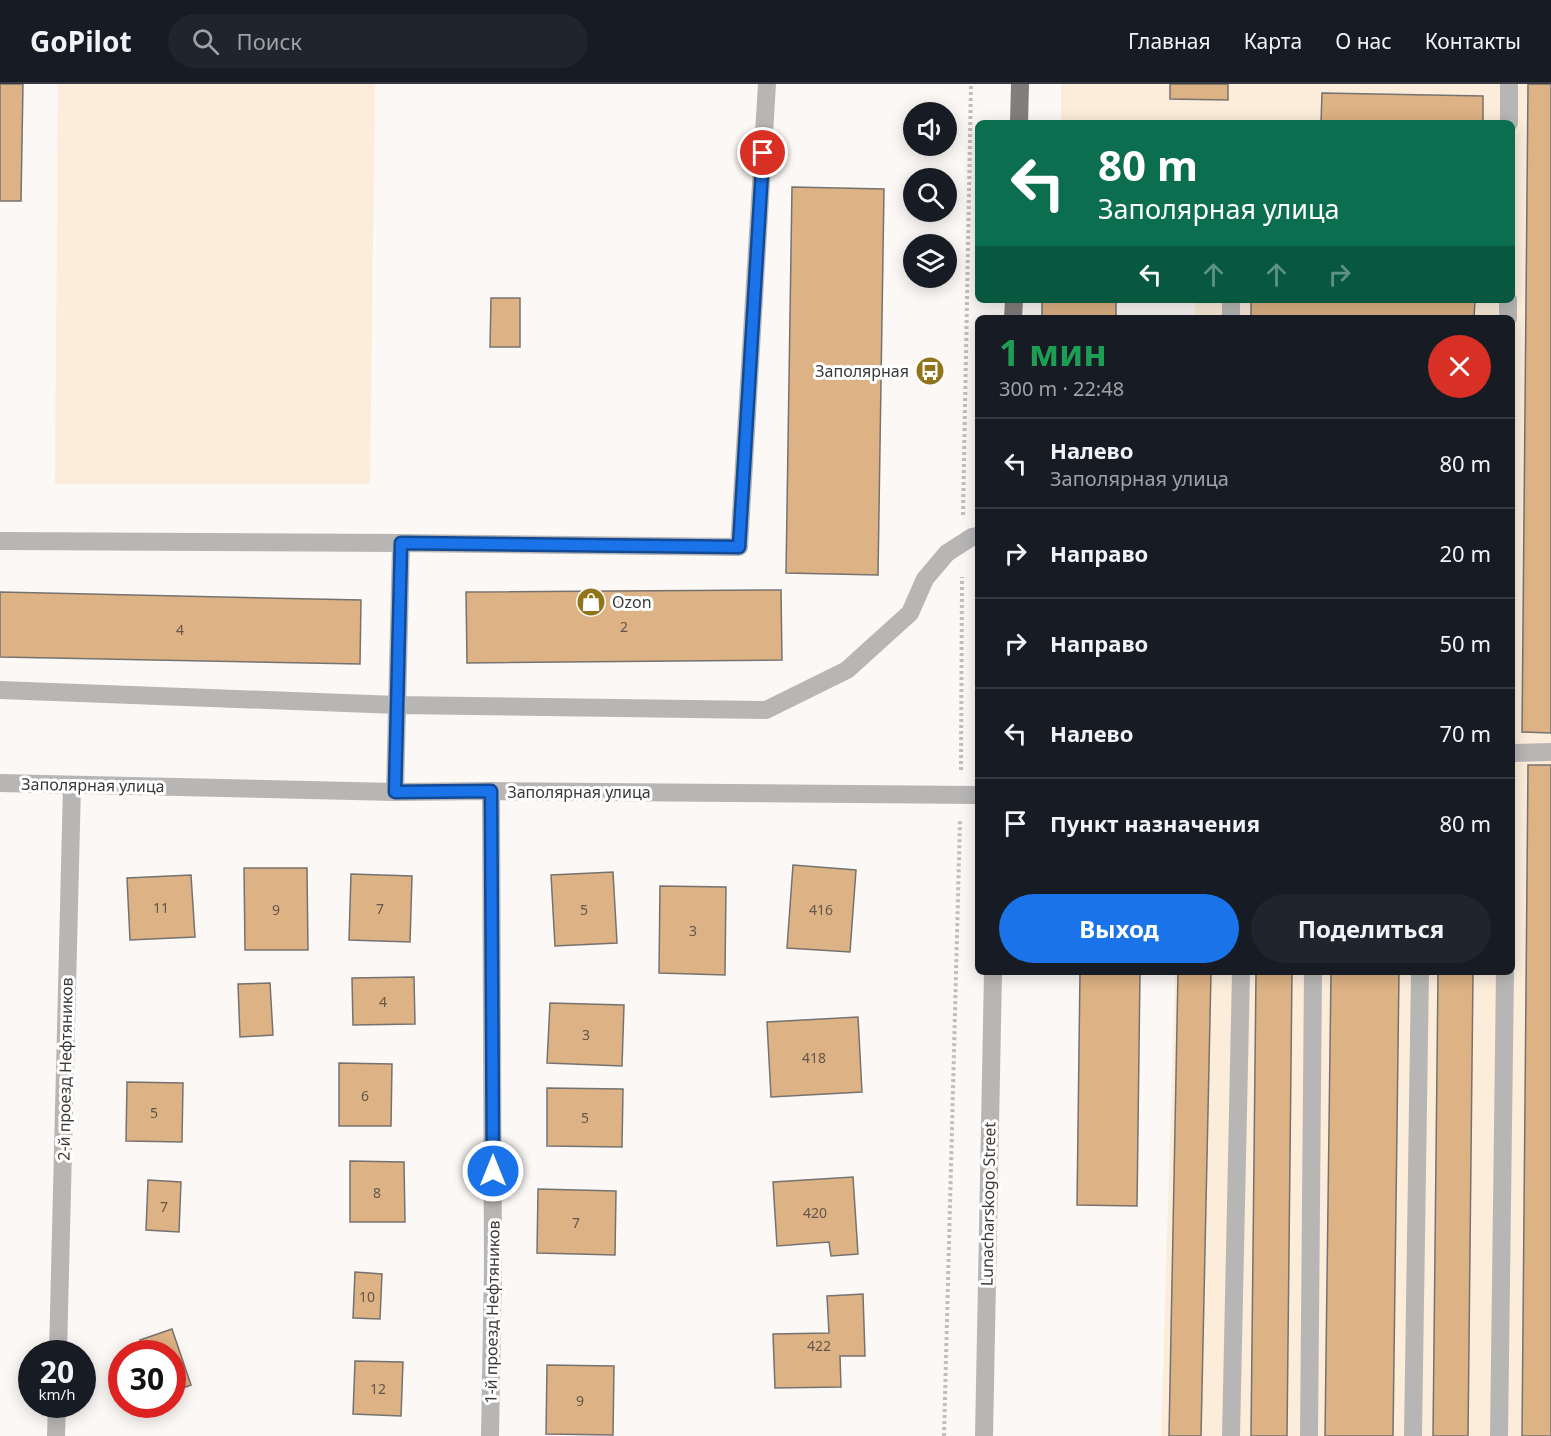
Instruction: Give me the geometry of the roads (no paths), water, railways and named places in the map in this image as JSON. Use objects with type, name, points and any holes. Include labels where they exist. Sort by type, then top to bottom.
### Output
[{"type":"main road","points":[[1019,120],[1020,84]]},
{"type":"street","points":[[0,541],[739,547],[767,84]]},
{"type":"street","points":[[1509,84],[1509,120]]},
{"type":"street","points":[[0,690],[397,705],[766,710],[848,670],[910,613],[925,579],[947,553],[970,540]]},
{"type":"street","points":[[395,792],[401,543]]},
{"type":"street","points":[[1515,753],[1551,752]]},
{"type":"street","name":"Заполярная улица","points":[[0,783],[395,792],[969,795]]},
{"type":"street","name":"2-й проезд Нефтяников","points":[[58,1340],[72,785]]},
{"type":"street","name":"1-й проезд Нефтяников","points":[[490,1436],[493,1266],[491,791]]},
{"type":"street","name":"Lunacharskogo Street","points":[[984,1436],[993,975]]},
{"type":"street","points":[[1231,1436],[1241,975]]},
{"type":"street","points":[[1309,1436],[1313,975]]},
{"type":"street","points":[[1413,1436],[1420,975]]},
{"type":"street","points":[[1499,1436],[1505,975]]},
{"type":"street","points":[[56,1436],[57,1418]]},
{"type":"place","name":"Заполярная","points":[[930,371]]},
{"type":"place","name":"Ozon","points":[[591,602]]}]
